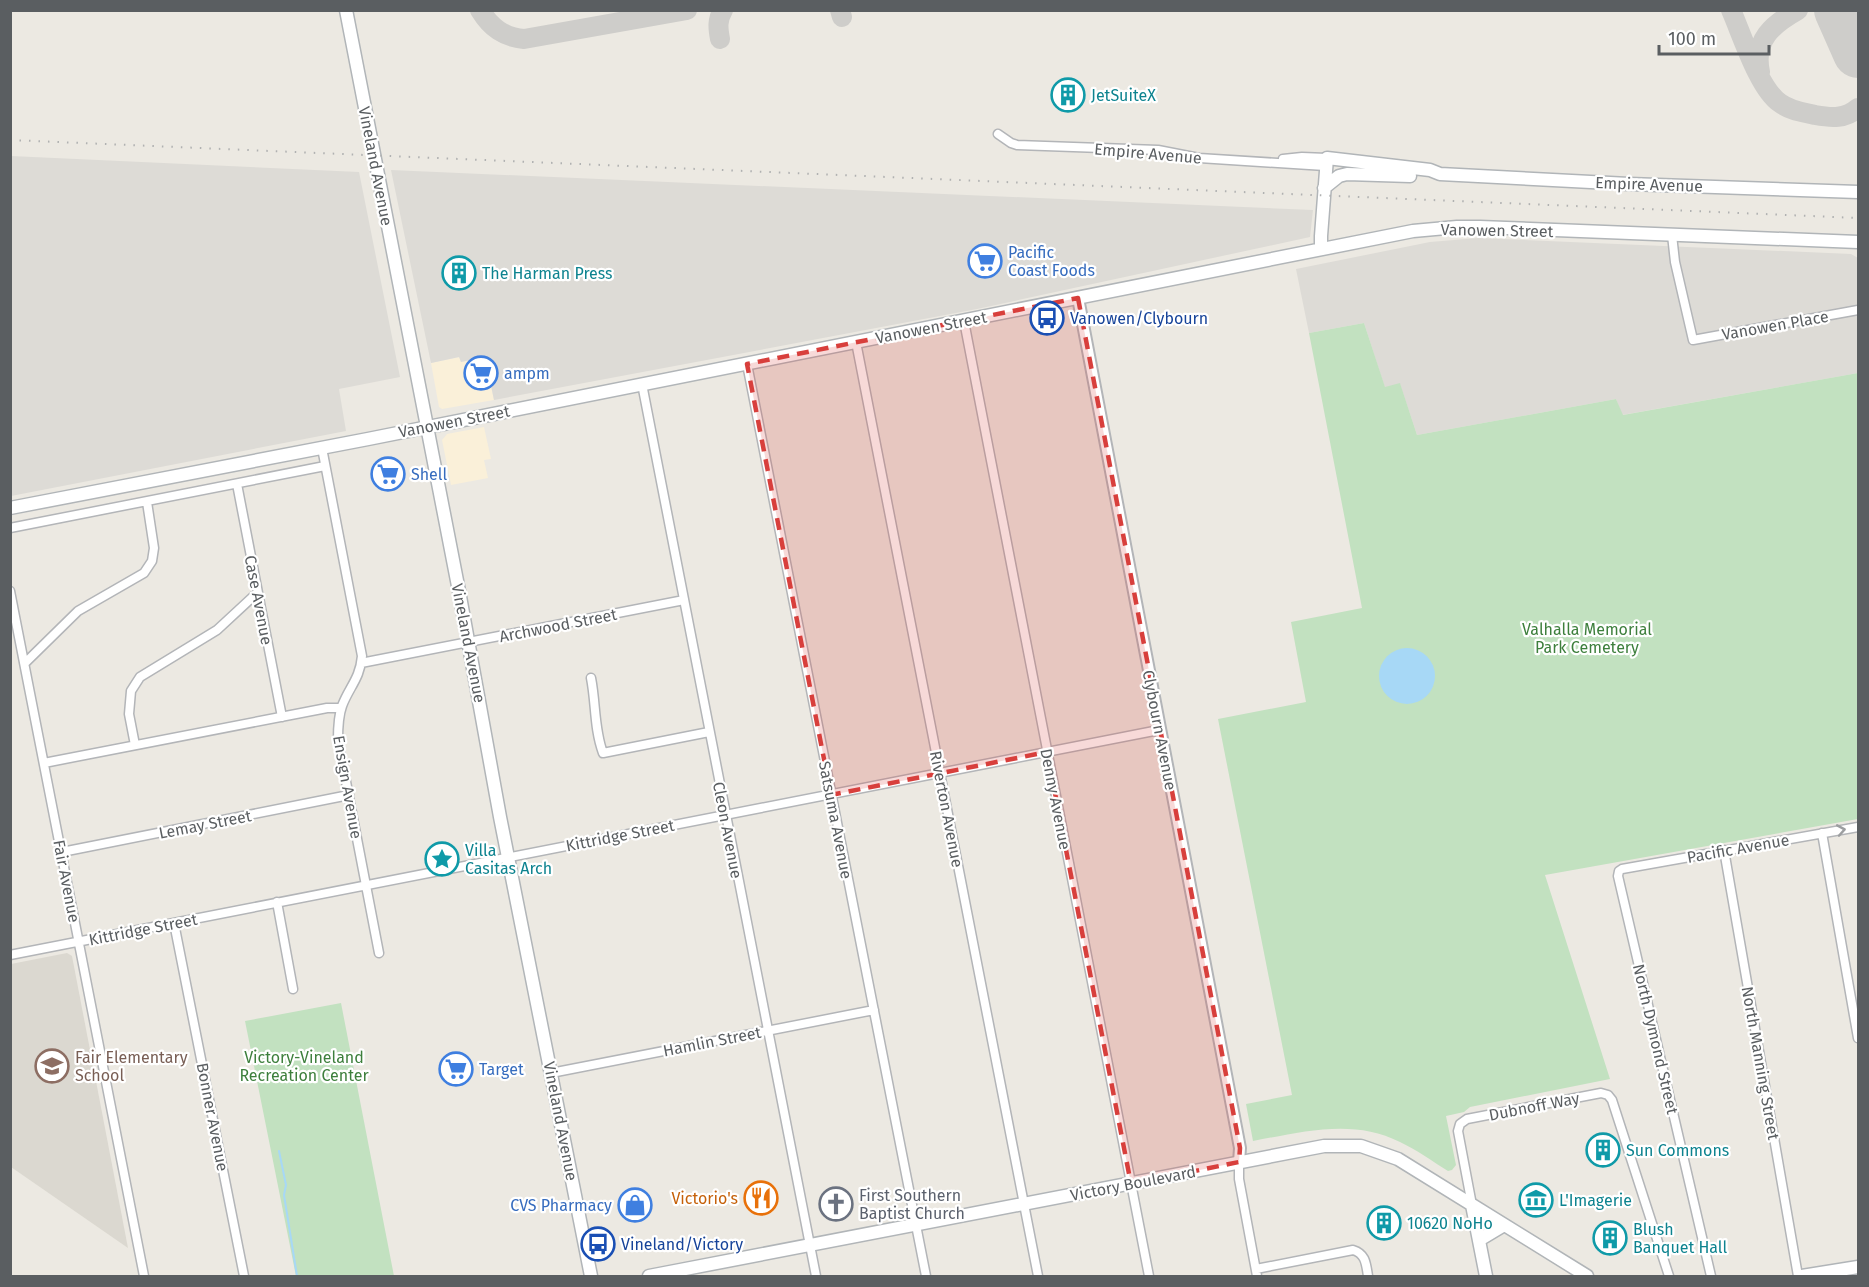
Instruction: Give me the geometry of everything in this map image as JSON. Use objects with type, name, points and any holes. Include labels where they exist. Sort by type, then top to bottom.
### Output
[{"type":"main road","name":"Vineland Avenue","points":[[346,10],[508,857],[591,1276]]},
{"type":"main road","name":"Empire Avenue","points":[[1326,162],[1410,176],[1432,177],[1440,174]]},
{"type":"main road","name":"Empire Avenue","points":[[1326,162],[1430,170],[1440,174],[1629,184],[1858,192]]},
{"type":"main road","points":[[1321,249],[1326,162]]},
{"type":"main road","points":[[1324,188],[1339,176],[1347,174],[1410,176]]},
{"type":"main road","name":"Vanowen Street","points":[[10,508],[747,364],[1393,234],[1457,227],[1858,242]]},
{"type":"main road","name":"Victory Boulevard","points":[[649,1276],[701,1271],[809,1245],[1324,1146],[1361,1146],[1398,1159],[1587,1276]]},
{"type":"main road","points":[[1472,1204],[1486,1276]]},
{"type":"main road","points":[[1479,1240],[1504,1225]]},
{"type":"main road","points":[[1800,1276],[1858,1267]]},
{"type":"street","name":"Empire Avenue","points":[[998,134],[1017,145],[1158,150],[1198,158],[1326,162]]},
{"type":"street","name":"Vanowen Place","points":[[1672,235],[1675,262],[1692,340],[1858,310]]},
{"type":"street","name":"Clybourn Avenue","points":[[1078,298],[1240,1148],[1239,1162]]},
{"type":"street","name":"Denny Avenue","points":[[964,321],[1149,1276]]},
{"type":"street","name":"Riverton Avenue","points":[[856,342],[1038,1276]]},
{"type":"street","name":"Satsuma Avenue","points":[[747,364],[926,1276]]},
{"type":"street","name":"Cleon Avenue","points":[[642,384],[816,1276]]},
{"type":"street","name":"Ensign Avenue","points":[[322,448],[360,642],[359,675],[341,708],[338,740],[379,953]]},
{"type":"street","points":[[10,528],[325,466]]},
{"type":"street","name":"Case Avenue","points":[[237,484],[282,717]]},
{"type":"street","points":[[25,663],[78,611],[144,573],[152,561],[154,548],[147,502]]},
{"type":"street","name":"Fair Avenue","points":[[10,591],[144,1276]]},
{"type":"street","points":[[135,746],[129,714],[130,691],[140,677],[217,630],[257,593]]},
{"type":"street","name":"Archwood Street","points":[[361,663],[684,600]]},
{"type":"street","points":[[591,678],[595,697],[595,719],[603,753],[709,732]]},
{"type":"street","points":[[44,763],[327,708],[341,708]]},
{"type":"street","name":"Kittridge Street","points":[[10,955],[1160,730]]},
{"type":"street","name":"Lemay Street","points":[[62,852],[349,795]]},
{"type":"street","name":"Pacific Avenue","points":[[1619,871],[1858,827]]},
{"type":"street","points":[[1822,833],[1858,1038]]},
{"type":"street","name":"North Manning Street","points":[[1724,850],[1800,1276]]},
{"type":"street","name":"North Dymond Street","points":[[1619,871],[1618,876],[1711,1276]]},
{"type":"street","points":[[277,903],[293,989]]},
{"type":"street","name":"Bonner Avenue","points":[[174,922],[244,1276]]},
{"type":"street","name":"Hamlin Street","points":[[551,1073],[874,1010]]},
{"type":"street","name":"Dubnoff Way","points":[[1472,1204],[1458,1131],[1467,1119],[1601,1093],[1608,1095],[1616,1111],[1669,1276]]},
{"type":"street","points":[[1239,1162],[1239,1179],[1257,1273],[1353,1250],[1360,1252],[1365,1258],[1368,1276]]},
{"type":"highlighted area","points":[[1078,298],[1240,1148],[1239,1162],[1131,1184],[1047,752],[831,795],[747,364]]},
{"type":"shaded area","points":[[11,156],[359,172],[400,377],[339,389],[346,431],[11,496]]},
{"type":"shaded area","points":[[391,170],[1313,210],[1310,237],[977,309],[494,400],[485,357],[461,362],[459,357],[431,363]]},
{"type":"shaded area","points":[[1478,238],[1851,254],[1858,258],[1858,373],[1622,415],[1616,399],[1417,435],[1400,384],[1385,388],[1364,323],[1309,333],[1296,269],[1430,242]]},
{"type":"shaded area","points":[[460,357],[461,362],[485,357],[494,400],[442,409],[439,407],[431,363]]},
{"type":"shaded area","points":[[484,427],[491,459],[484,460],[488,478],[451,485],[442,440],[447,434]]},
{"type":"shaded area","name":"Fair Elementary School","points":[[67,953],[72,956],[128,1248],[11,1167],[11,964]]},
{"type":"green space","name":"Valhalla Memorial Park Cemetery","points":[[1364,323],[1385,387],[1400,383],[1417,435],[1616,399],[1623,415],[1858,373],[1858,819],[1545,875],[1610,1079],[1470,1107],[1464,1112],[1446,1116],[1456,1165],[1448,1171],[1400,1142],[1364,1130],[1327,1129],[1253,1141],[1246,1104],[1292,1095],[1218,719],[1306,702],[1291,622],[1362,608],[1309,333]]},
{"type":"green space","name":"Victory-Vineland Recreation Center","points":[[341,1003],[394,1276],[296,1276],[245,1021]]},
{"type":"water","points":[[1407,648],[1418,650],[1427,656],[1433,665],[1435,676],[1433,687],[1427,696],[1418,702],[1407,704],[1396,702],[1387,696],[1381,687],[1379,676],[1381,665],[1387,656],[1396,650]]},
{"type":"waterway","points":[[279,1151],[286,1185],[284,1195],[297,1276]]},
{"type":"taxiway","points":[[480,10],[499,30],[510,36],[524,39],[687,10]]},
{"type":"taxiway","points":[[720,39],[718,24],[723,10]]},
{"type":"taxiway","points":[[840,10],[842,17]]},
{"type":"taxiway","points":[[1731,10],[1758,74],[1772,96],[1780,103],[1797,111],[1827,117],[1843,116],[1858,108]]},
{"type":"taxiway","points":[[1760,72],[1759,51],[1762,42],[1773,27],[1798,10]]},
{"type":"runway","points":[[1839,10],[1858,53]]},
{"type":"railway","points":[[10,140],[1858,218]]},
{"type":"place","name":"JetSuiteX","points":[[1068,95]]},
{"type":"place","name":"Pacific Coast Foods","points":[[985,261]]},
{"type":"place","name":"The Harman Press","points":[[459,273]]},
{"type":"place","name":"Vanowen/Clybourn","points":[[1047,318]]},
{"type":"place","name":"ampm","points":[[481,373]]},
{"type":"place","name":"Shell","points":[[388,474]]},
{"type":"place","name":"Villa Casitas Arch","points":[[442,859]]},
{"type":"place","name":"Fair Elementary School","points":[[52,1066]]},
{"type":"place","name":"Target","points":[[456,1069]]},
{"type":"place","name":"Sun Commons","points":[[1603,1150]]},
{"type":"place","name":"Victorio's","points":[[761,1198]]},
{"type":"place","name":"L'Imagerie","points":[[1536,1200]]},
{"type":"place","name":"First Southern Baptist Church","points":[[836,1204]]},
{"type":"place","name":"CVS Pharmacy","points":[[635,1205]]},
{"type":"place","name":"10620 NoHo","points":[[1384,1223]]},
{"type":"place","name":"Blush Banquet Hall","points":[[1610,1238]]},
{"type":"place","name":"Vineland/Victory","points":[[598,1244]]}]
